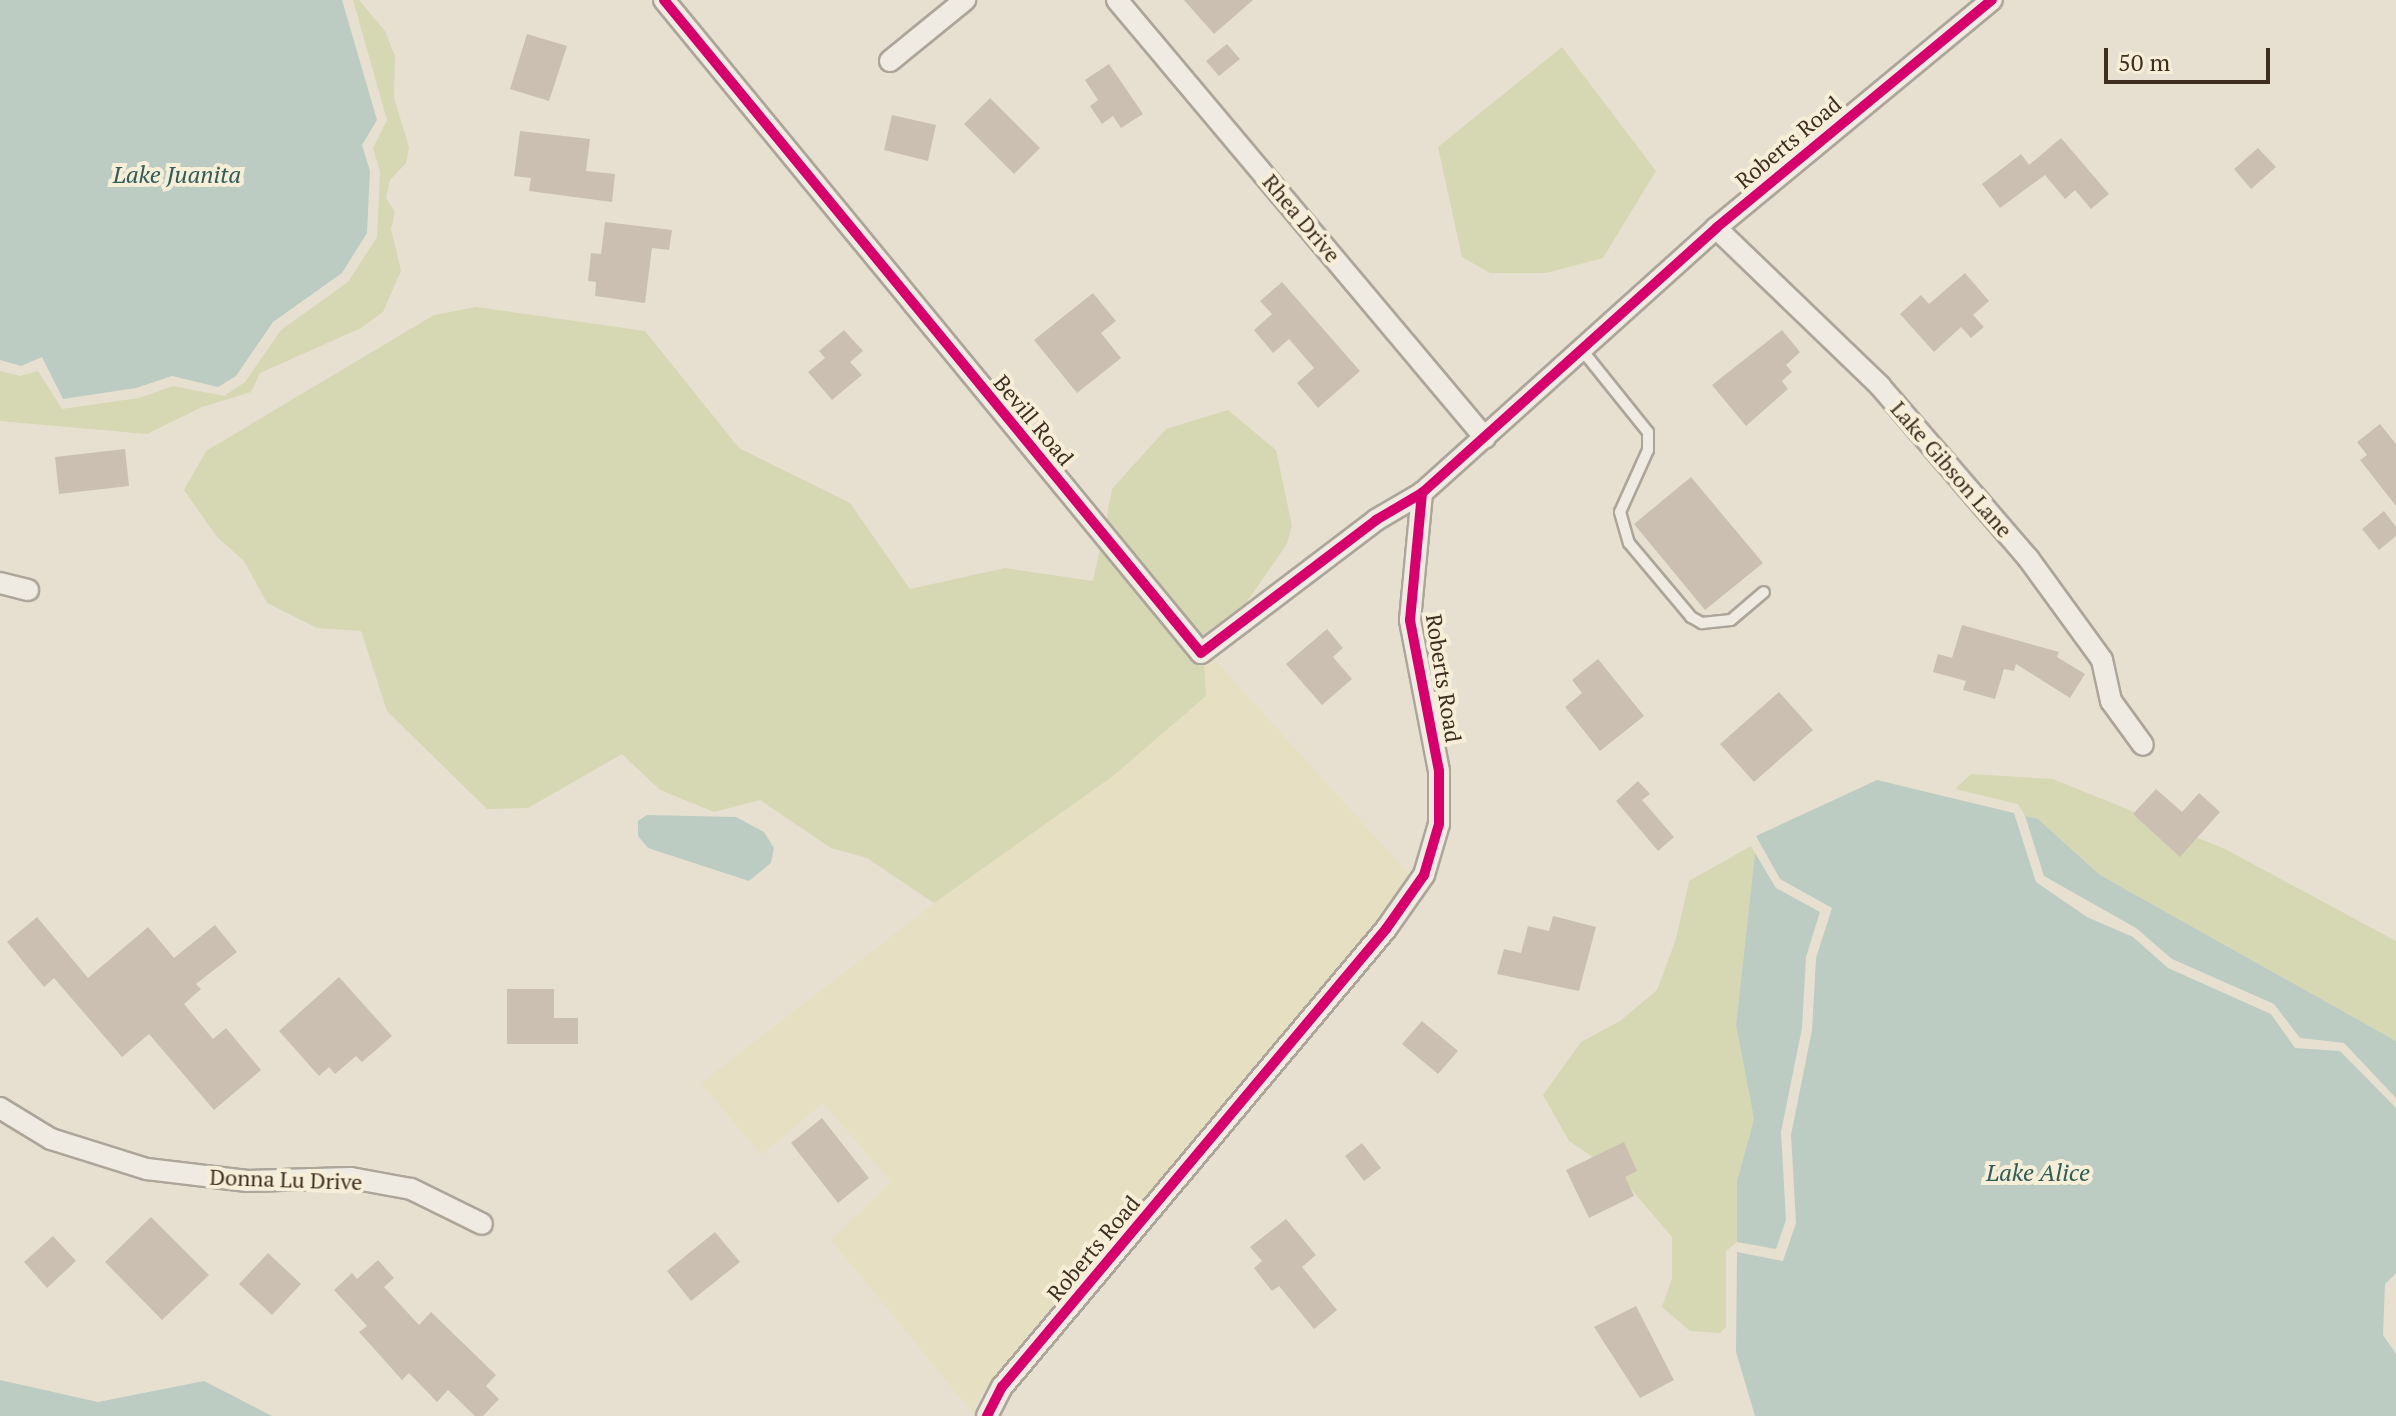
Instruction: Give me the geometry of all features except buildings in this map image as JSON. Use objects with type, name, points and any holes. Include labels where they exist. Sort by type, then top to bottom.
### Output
[{"type":"street","name":"Bevill Road","points":[[664,0],[1201,653],[1376,520],[1422,493]]},
{"type":"street","points":[[890,61],[965,0]]},
{"type":"street","name":"Rhea Drive","points":[[1117,0],[1485,438]]},
{"type":"street","name":"Roberts Road","points":[[987,1416],[1002,1387],[1376,941],[1424,875],[1439,824],[1439,771],[1410,620],[1422,493],[1716,228],[1992,0]]},
{"type":"street","name":"Lake Gibson Lane","points":[[1716,228],[1880,386],[2028,558],[2102,660],[2111,701],[2143,745]]},
{"type":"street","points":[[0,583],[28,590]]},
{"type":"street","name":"Donna Lu Drive","points":[[0,1108],[51,1139],[147,1169],[247,1181],[351,1178],[411,1189],[482,1224]]},
{"type":"lane","points":[[1582,350],[1648,432],[1648,450],[1620,512],[1629,543],[1691,617],[1702,623],[1731,620],[1764,592]]},
{"type":"shaded area","points":[[1214,659],[1409,874],[1376,921],[993,1378],[975,1405],[975,1416],[831,1240],[891,1182],[823,1103],[761,1155],[701,1083],[934,903],[1113,776],[1204,662]]},
{"type":"green space","points":[[353,0],[359,0],[385,31],[395,56],[394,98],[409,147],[406,163],[390,180],[386,198],[395,212],[391,229],[401,271],[383,312],[361,328],[260,373],[251,392],[202,407],[147,434],[0,421],[0,371],[20,376],[38,371],[62,409],[139,398],[173,386],[224,396],[245,382],[281,330],[348,282],[377,237],[380,172],[373,148],[387,120]]},
{"type":"green space","points":[[1562,47],[1656,171],[1603,258],[1546,273],[1490,273],[1462,257],[1438,147]]},
{"type":"green space","points":[[476,307],[645,331],[739,448],[850,503],[910,589],[1005,568],[1093,581],[1100,549],[1193,660],[1204,662],[1206,696],[1113,776],[934,903],[867,858],[831,848],[760,800],[714,812],[660,790],[622,754],[528,808],[487,809],[387,711],[361,631],[317,628],[267,603],[244,561],[217,537],[184,490],[206,451],[434,315]]},
{"type":"green space","points":[[1228,410],[1276,450],[1292,526],[1287,544],[1246,603],[1202,636],[1106,520],[1112,489],[1166,429]]},
{"type":"green space","points":[[1971,774],[2053,779],[2225,849],[2396,941],[2396,1041],[2100,875],[2038,819],[2025,816],[2018,804],[1955,789]]},
{"type":"green space","points":[[1751,846],[1755,853],[1736,1024],[1754,1119],[1737,1181],[1737,1242],[1726,1251],[1726,1327],[1720,1333],[1690,1331],[1662,1307],[1672,1278],[1672,1237],[1618,1174],[1569,1141],[1543,1095],[1581,1042],[1620,1021],[1657,990],[1676,939],[1689,881]]},
{"type":"water","name":"Lake Juanita","points":[[0,0],[342,0],[377,120],[362,145],[370,171],[367,233],[342,273],[273,322],[236,376],[218,387],[172,376],[136,388],[63,399],[42,357],[21,366],[0,360]]},
{"type":"water","name":"Lake Alice","points":[[1877,780],[2014,813],[2036,882],[2087,917],[2133,937],[2168,968],[2271,1014],[2295,1048],[2340,1051],[2396,1108],[2396,1273],[2385,1284],[2383,1335],[2396,1354],[2396,1416],[1755,1416],[1736,1352],[1737,1252],[1783,1261],[1796,1223],[1791,1135],[1812,1030],[1816,958],[1832,908],[1780,879],[1756,836]]},
{"type":"water","points":[[647,815],[736,817],[764,832],[774,848],[771,863],[749,881],[648,848],[638,836],[638,821]]},
{"type":"water","points":[[2025,816],[2038,819],[2100,875],[2396,1041],[2396,1098],[2344,1043],[2300,1038],[2274,1004],[2172,959],[2136,928],[2044,876]]},
{"type":"water","points":[[1755,853],[1776,888],[1820,912],[1806,957],[1802,1028],[1781,1132],[1786,1220],[1776,1249],[1737,1242],[1737,1181],[1754,1119],[1736,1025]]},
{"type":"water","points":[[0,1380],[98,1402],[204,1381],[272,1416],[0,1416]]},
{"type":"cycle path","points":[[664,0],[1201,653],[1376,520],[1422,493]]},
{"type":"cycle path","points":[[987,1416],[1002,1387],[1386,929],[1424,875],[1439,824],[1439,771],[1410,620],[1422,493],[1716,228],[1992,0]]}]
